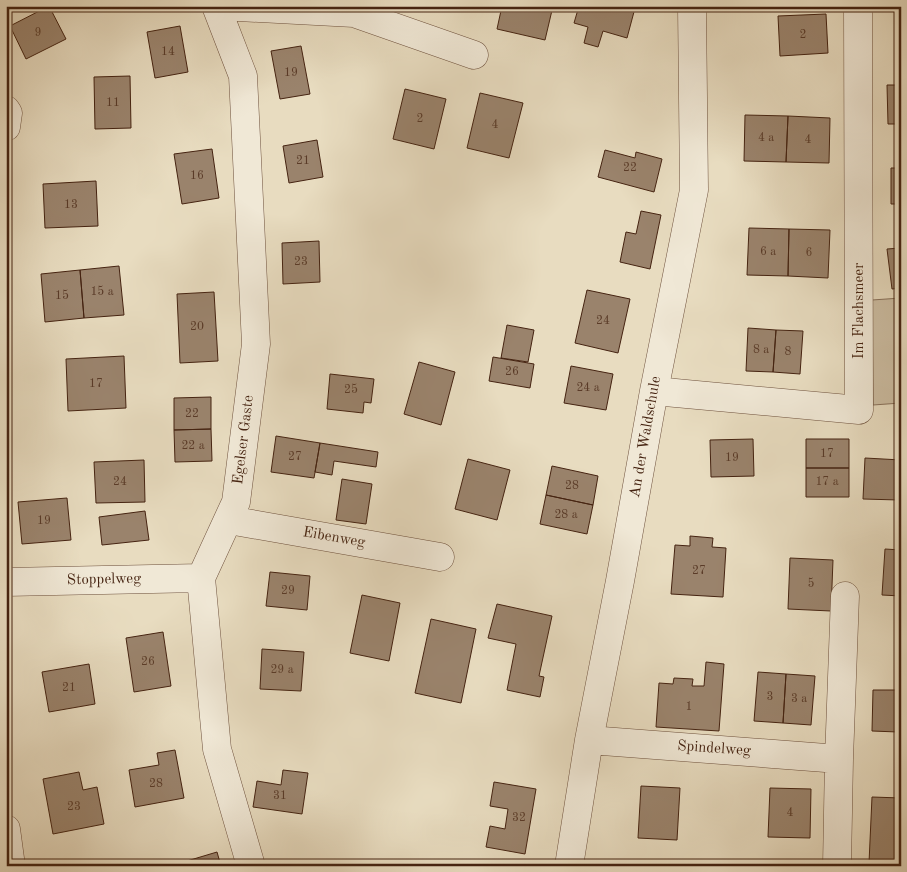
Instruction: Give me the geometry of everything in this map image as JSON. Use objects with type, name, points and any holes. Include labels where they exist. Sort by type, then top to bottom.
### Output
[{"type":"street","name":"Egelser Gaste","points":[[201,578],[236,502],[256,344],[243,76],[216,6]]},
{"type":"street","points":[[220,6],[354,13],[474,55]]},
{"type":"street","name":"An der Waldschule","points":[[569,866],[589,740],[654,391],[694,190],[692,6]]},
{"type":"street","name":"Im Flachsmeer","points":[[654,391],[859,410],[858,6]]},
{"type":"street","points":[[6,110],[8,113],[6,126]]},
{"type":"street","name":"Eibenweg","points":[[229,520],[440,557]]},
{"type":"street","points":[[201,578],[217,749],[251,866]]},
{"type":"street","name":"Stoppelweg","points":[[6,582],[201,578]]},
{"type":"street","points":[[837,866],[844,596]]},
{"type":"street","name":"Spindelweg","points":[[589,740],[839,759]]},
{"type":"street","points":[[6,829],[12,866]]},
{"type":"shaded area","points":[[901,298],[901,403],[873,405],[872,300]]},
{"type":"building","points":[[49,6],[66,39],[26,59],[10,26]]},
{"type":"building","points":[[502,6],[553,6],[545,40],[497,29]]},
{"type":"building","points":[[579,6],[627,6],[635,8],[627,38],[603,31],[598,47],[584,43],[588,27],[574,23]]},
{"type":"building","points":[[826,14],[828,53],[780,56],[778,16]]},
{"type":"building","points":[[180,26],[188,72],[155,78],[147,32]]},
{"type":"building","points":[[301,46],[310,94],[280,99],[271,51]]},
{"type":"building","points":[[130,76],[131,128],[95,129],[94,77]]},
{"type":"building","points":[[887,85],[901,85],[901,124],[888,124]]},
{"type":"building","points":[[405,89],[446,99],[434,149],[393,139]]},
{"type":"building","points":[[480,93],[523,103],[509,158],[467,148]]},
{"type":"building","points":[[745,115],[788,116],[786,162],[744,161]]},
{"type":"building","points":[[788,116],[830,118],[829,163],[786,162]]},
{"type":"building","points":[[317,140],[323,177],[289,183],[283,146]]},
{"type":"building","points":[[212,149],[219,198],[182,204],[174,154]]},
{"type":"building","points":[[605,150],[635,158],[636,152],[662,159],[654,192],[598,177]]},
{"type":"building","points":[[891,168],[901,168],[901,204],[891,204]]},
{"type":"building","points":[[96,181],[98,226],[45,228],[43,184]]},
{"type":"building","points":[[641,211],[661,215],[650,269],[620,262],[626,232],[636,234]]},
{"type":"building","points":[[749,228],[789,229],[788,276],[747,275]]},
{"type":"building","points":[[789,229],[830,230],[828,278],[788,276]]},
{"type":"building","points":[[319,241],[320,282],[283,284],[282,243]]},
{"type":"building","points":[[901,248],[901,288],[892,289],[887,249]]},
{"type":"building","points":[[119,266],[124,315],[84,318],[80,270]]},
{"type":"building","points":[[80,270],[84,318],[45,322],[41,274]]},
{"type":"building","points":[[587,290],[630,299],[618,353],[575,343]]},
{"type":"building","points":[[214,292],[218,361],[180,363],[177,294]]},
{"type":"building","points":[[507,325],[534,330],[528,362],[501,358]]},
{"type":"building","points":[[748,328],[776,330],[773,372],[746,371]]},
{"type":"building","points":[[776,330],[803,331],[800,374],[773,372]]},
{"type":"building","points":[[124,356],[126,408],[68,411],[66,359]]},
{"type":"building","points":[[493,357],[534,364],[530,388],[489,381]]},
{"type":"building","points":[[419,362],[455,372],[441,425],[404,414]]},
{"type":"building","points":[[571,366],[613,374],[606,410],[564,403]]},
{"type":"building","points":[[330,374],[374,379],[371,403],[364,402],[363,413],[327,409]]},
{"type":"building","points":[[211,397],[211,429],[174,430],[174,398]]},
{"type":"building","points":[[211,429],[212,461],[175,462],[174,430]]},
{"type":"building","points":[[276,436],[320,443],[314,478],[271,472]]},
{"type":"building","points":[[753,439],[754,476],[711,477],[710,440]]},
{"type":"building","points":[[806,439],[849,439],[849,468],[806,468]]},
{"type":"building","points":[[320,443],[378,452],[376,467],[334,461],[332,475],[315,472]]},
{"type":"building","points":[[865,458],[901,460],[899,500],[863,499]]},
{"type":"building","points":[[468,459],[510,470],[497,520],[455,509]]},
{"type":"building","points":[[144,460],[145,502],[96,503],[94,462]]},
{"type":"building","points":[[552,466],[598,476],[593,505],[546,495]]},
{"type":"building","points":[[806,468],[849,468],[849,497],[806,497]]},
{"type":"building","points":[[342,479],[372,484],[366,524],[336,520]]},
{"type":"building","points":[[546,495],[593,505],[587,534],[540,524]]},
{"type":"building","points":[[67,498],[71,540],[22,544],[18,502]]},
{"type":"building","points":[[145,511],[149,540],[102,545],[99,517]]},
{"type":"building","points":[[690,536],[713,538],[712,547],[726,548],[723,597],[671,594],[675,545],[690,546]]},
{"type":"building","points":[[885,549],[901,550],[901,596],[882,595]]},
{"type":"building","points":[[790,558],[833,560],[831,611],[788,609]]},
{"type":"building","points":[[270,572],[310,576],[307,610],[266,606]]},
{"type":"building","points":[[362,595],[400,603],[389,661],[350,653]]},
{"type":"building","points":[[497,604],[552,616],[539,676],[544,677],[540,697],[507,690],[516,644],[488,638]]},
{"type":"building","points":[[431,619],[476,629],[461,703],[415,693]]},
{"type":"building","points":[[163,632],[171,686],[134,692],[126,638]]},
{"type":"building","points":[[262,649],[304,652],[301,691],[260,689]]},
{"type":"building","points":[[706,662],[724,664],[719,731],[656,727],[659,683],[673,684],[674,678],[693,679],[692,686],[704,686]]},
{"type":"building","points":[[89,664],[95,704],[49,712],[42,672]]},
{"type":"building","points":[[758,672],[786,674],[783,723],[754,721]]},
{"type":"building","points":[[786,674],[815,676],[811,725],[783,723]]},
{"type":"building","points":[[873,690],[899,690],[898,732],[872,731]]},
{"type":"building","points":[[899,690],[901,690],[901,732],[898,732]]},
{"type":"building","points":[[175,750],[184,798],[135,807],[129,770],[159,765],[157,753]]},
{"type":"building","points":[[283,770],[308,773],[302,814],[253,807],[257,781],[281,785]]},
{"type":"building","points":[[79,772],[83,790],[97,787],[104,824],[53,834],[43,779]]},
{"type":"building","points":[[494,782],[536,789],[525,854],[486,847],[490,826],[505,829],[508,809],[490,806]]},
{"type":"building","points":[[641,786],[680,788],[677,840],[638,838]]},
{"type":"building","points":[[770,788],[811,789],[810,838],[768,837]]},
{"type":"building","points":[[872,797],[901,798],[901,865],[869,863]]},
{"type":"building","points":[[217,852],[221,866],[177,866],[177,864]]}]
